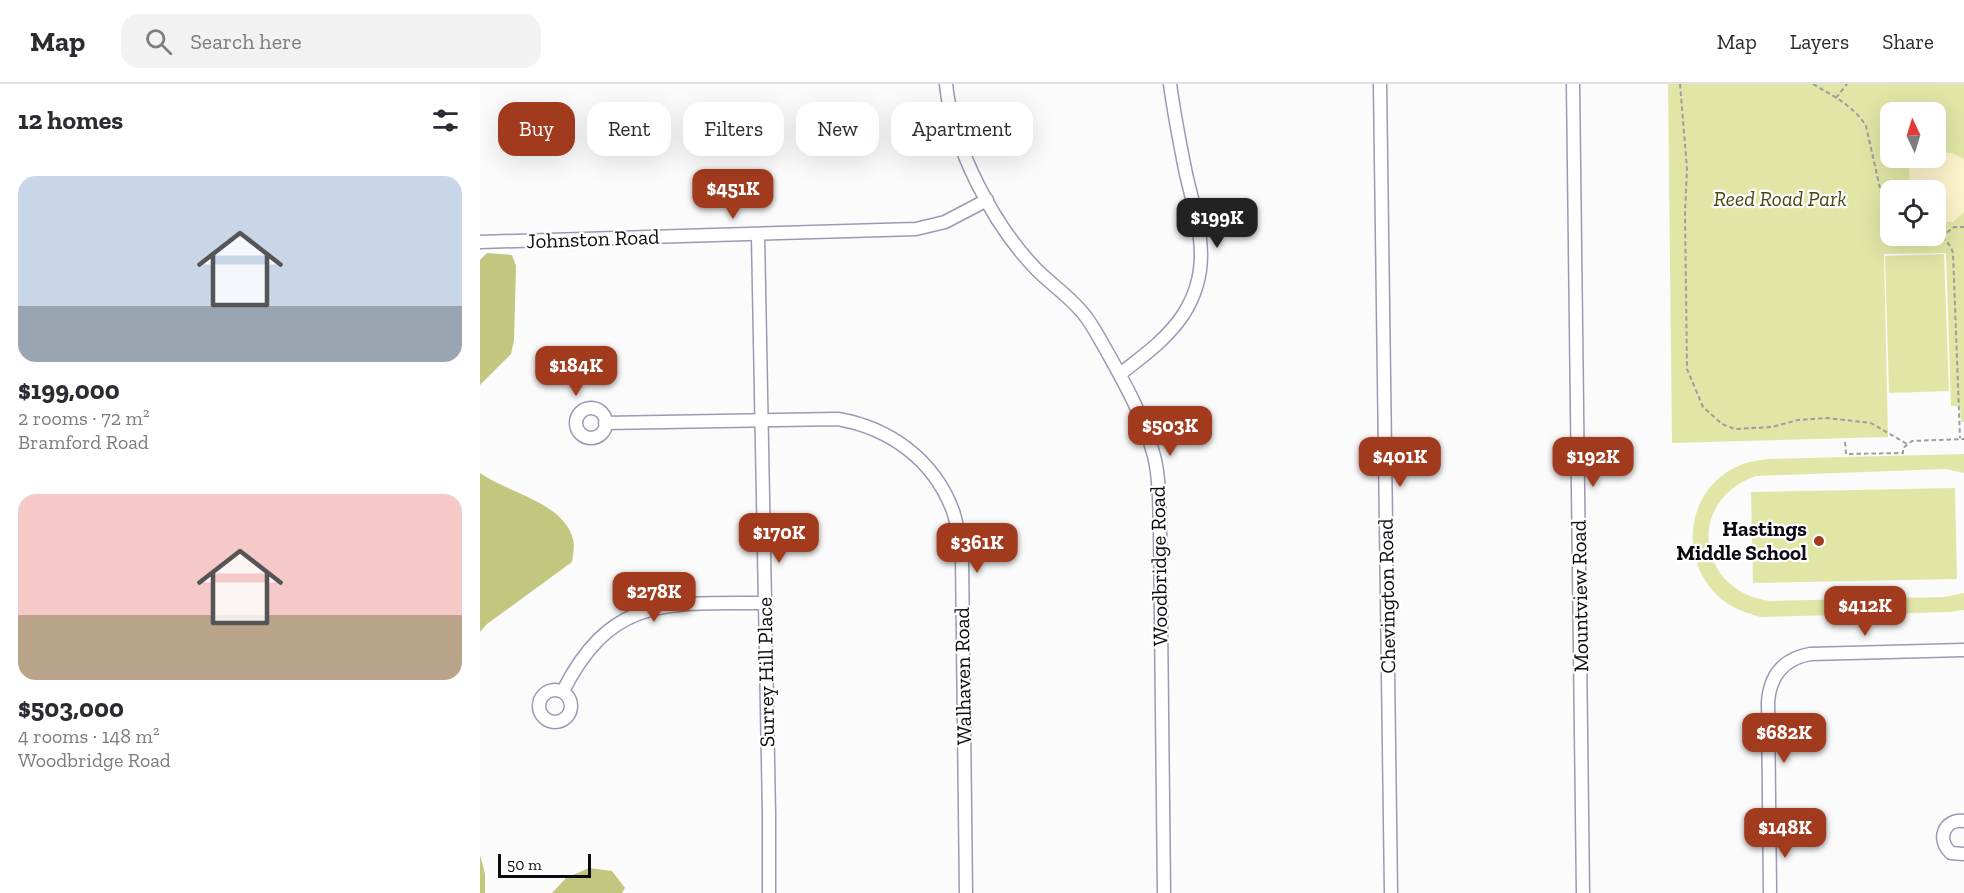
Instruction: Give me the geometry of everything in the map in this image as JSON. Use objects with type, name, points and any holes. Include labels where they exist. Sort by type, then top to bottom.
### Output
[{"type":"street","name":"Woodbridge Road","points":[[946,84],[954,130],[987,200],[1011,239],[1035,268],[1086,316],[1120,374],[1146,430],[1155,458],[1159,493],[1164,893]]},
{"type":"street","points":[[1120,374],[1158,344],[1183,315],[1192,297],[1201,262],[1202,246],[1198,220],[1181,150],[1170,84]]},
{"type":"street","name":"Chevington Road","points":[[1380,84],[1391,893]]},
{"type":"street","name":"Mountview Road","points":[[1573,84],[1583,893]]},
{"type":"street","name":"Johnston Road","points":[[480,242],[916,229],[945,222],[987,200]]},
{"type":"street","name":"Surrey Hill Place","points":[[758,235],[769,893]]},
{"type":"street","name":"Walhaven Road","points":[[605,423],[838,419],[875,429],[912,451],[942,485],[954,512],[962,557],[966,893]]},
{"type":"street","points":[[563,691],[573,670],[587,650],[603,634],[626,618],[665,605],[765,603]]},
{"type":"street","points":[[1770,893],[1768,702],[1773,679],[1781,668],[1793,658],[1810,654],[1964,650]]},
{"type":"street","points":[[1964,821],[1950,823],[1943,832],[1942,838],[1951,853],[1964,854]]},
{"type":"path","points":[[1680,84],[1687,169],[1685,212],[1687,369],[1703,407],[1722,424],[1735,429],[1772,427],[1798,420],[1827,418],[1870,423],[1907,444]]},
{"type":"path","points":[[1814,84],[1859,115],[1866,126],[1880,188]]},
{"type":"path","points":[[1836,98],[1847,84]]},
{"type":"path","points":[[1946,233],[1954,227],[1964,227]]},
{"type":"path","points":[[1946,242],[1952,247],[1953,253],[1960,438]]},
{"type":"path","points":[[1845,442],[1846,454],[1903,453],[1903,448],[1912,441],[1964,439]]},
{"type":"green space","name":"Reed Road Park","points":[[1668,84],[1964,84],[1964,422],[1961,422],[1960,406],[1951,406],[1946,253],[1884,254],[1888,437],[1672,443]]},
{"type":"green space","points":[[487,253],[512,255],[516,266],[514,340],[511,354],[480,385],[480,260]]},
{"type":"green space","points":[[1944,254],[1949,391],[1889,393],[1885,256]]},
{"type":"green space","points":[[1964,454],[1964,473],[1945,469],[1756,476],[1733,488],[1718,504],[1710,524],[1709,544],[1715,564],[1727,581],[1746,594],[1770,601],[1944,597],[1964,593],[1964,610],[1761,617],[1739,610],[1719,597],[1706,582],[1698,565],[1693,547],[1693,528],[1697,510],[1705,494],[1718,479],[1738,466],[1770,459]]},
{"type":"green space","points":[[480,473],[547,507],[567,526],[574,545],[572,562],[487,624],[480,632]]},
{"type":"green space","points":[[1955,488],[1957,579],[1753,583],[1751,492]]},
{"type":"green space","points":[[480,855],[485,874],[485,893],[480,893]]},
{"type":"green space","points":[[589,868],[612,871],[625,888],[622,893],[552,893],[566,878]]},
{"type":"sand","points":[[1946,153],[1964,159],[1964,212],[1953,222],[1946,222],[1946,180],[1910,180],[1909,168],[1946,168]]},
{"type":"place","name":"Hastings Middle School","points":[[1819,541]]}]
